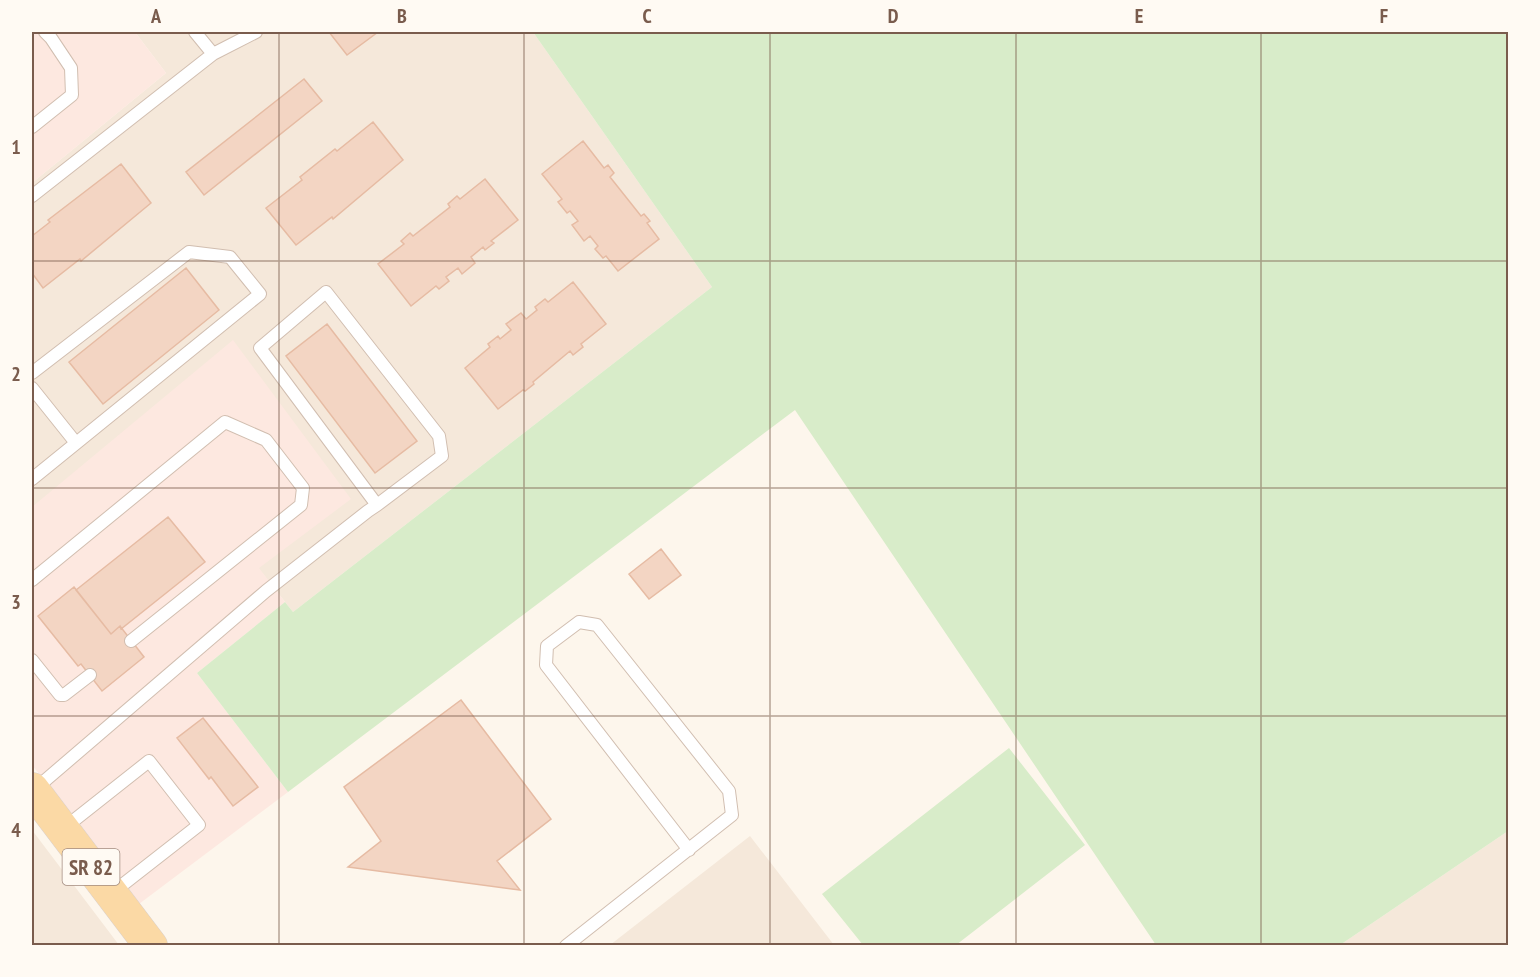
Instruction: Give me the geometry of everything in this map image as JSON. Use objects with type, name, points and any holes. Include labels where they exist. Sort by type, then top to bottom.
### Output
[{"type":"main road","name":"SR 82","points":[[32,790],[151,945]]},
{"type":"lane","points":[[32,127],[72,95],[71,68],[45,32]]},
{"type":"lane","points":[[195,32],[213,54]]},
{"type":"lane","points":[[32,196],[213,54],[256,32]]},
{"type":"lane","points":[[32,373],[189,252],[230,257],[260,294],[32,479]]},
{"type":"lane","points":[[32,790],[266,591],[442,456],[439,436],[326,292],[260,348],[377,505]]},
{"type":"lane","points":[[32,388],[76,443]]},
{"type":"lane","points":[[32,580],[225,422],[266,440],[303,488],[302,505],[131,641]]},
{"type":"lane","points":[[566,945],[689,850],[732,815],[729,791],[597,625],[579,622],[547,646],[546,665],[689,850]]},
{"type":"lane","points":[[32,660],[60,695],[64,695],[90,675]]},
{"type":"lane","points":[[63,830],[149,761],[199,825],[111,894]]},
{"type":"shaded area","points":[[32,32],[135,32],[166,73],[32,183]]},
{"type":"shaded area","points":[[135,32],[533,32],[712,287],[293,612],[259,569],[32,507],[32,183],[166,73]]},
{"type":"shaded area","points":[[233,340],[351,499],[259,568],[285,602],[197,673],[288,792],[139,904],[32,765],[32,507]]},
{"type":"shaded area","points":[[32,830],[119,945],[32,945]]},
{"type":"shaded area","points":[[1508,831],[1508,945],[1340,945]]},
{"type":"shaded area","points":[[750,836],[834,945],[610,945]]},
{"type":"green space","points":[[533,32],[1508,32],[1508,831],[1340,945],[1156,945],[795,410],[288,792],[197,673],[285,602],[293,612],[712,287]]},
{"type":"green space","points":[[1009,748],[1085,845],[956,945],[863,945],[822,894]]},
{"type":"building","points":[[329,32],[378,32],[347,55]]},
{"type":"building","points":[[304,79],[322,101],[204,195],[186,172]]},
{"type":"building","points":[[373,122],[403,160],[333,219],[332,217],[296,245],[266,208],[302,180],[300,177]]},
{"type":"building","points":[[583,141],[604,168],[608,165],[614,173],[610,177],[641,216],[644,214],[650,221],[647,223],[659,239],[618,271],[606,256],[603,258],[595,249],[598,246],[590,236],[584,241],[572,225],[578,221],[558,202],[562,199],[542,174]]},
{"type":"building","points":[[121,164],[151,203],[81,261],[80,259],[43,288],[32,273],[32,236],[50,222],[48,220]]},
{"type":"building","points":[[485,179],[518,220],[491,241],[494,243],[485,250],[483,247],[471,257],[475,263],[462,274],[458,268],[446,277],[449,281],[439,289],[436,286],[411,306],[378,264],[404,244],[401,241],[410,233],[413,236],[450,207],[448,204],[457,196],[460,199]]},
{"type":"building","points":[[186,268],[219,310],[103,404],[69,362]]},
{"type":"building","points":[[573,282],[606,324],[581,344],[583,347],[573,355],[570,351],[533,382],[534,384],[498,409],[465,368],[490,347],[488,344],[498,336],[500,339],[511,330],[506,324],[521,313],[526,319],[545,299],[548,302]]},
{"type":"building","points":[[327,324],[417,441],[375,473],[286,356]]},
{"type":"building","points":[[168,517],[205,562],[121,629],[120,626],[111,634],[76,590]]},
{"type":"building","points":[[661,549],[681,575],[649,599],[629,574]]},
{"type":"building","points":[[74,587],[111,634],[120,626],[144,657],[102,691],[81,664],[78,666],[38,616]]},
{"type":"building","points":[[461,700],[551,819],[497,861],[520,890],[348,867],[381,841],[344,787]]},
{"type":"building","points":[[203,718],[258,787],[233,806],[177,738]]}]
